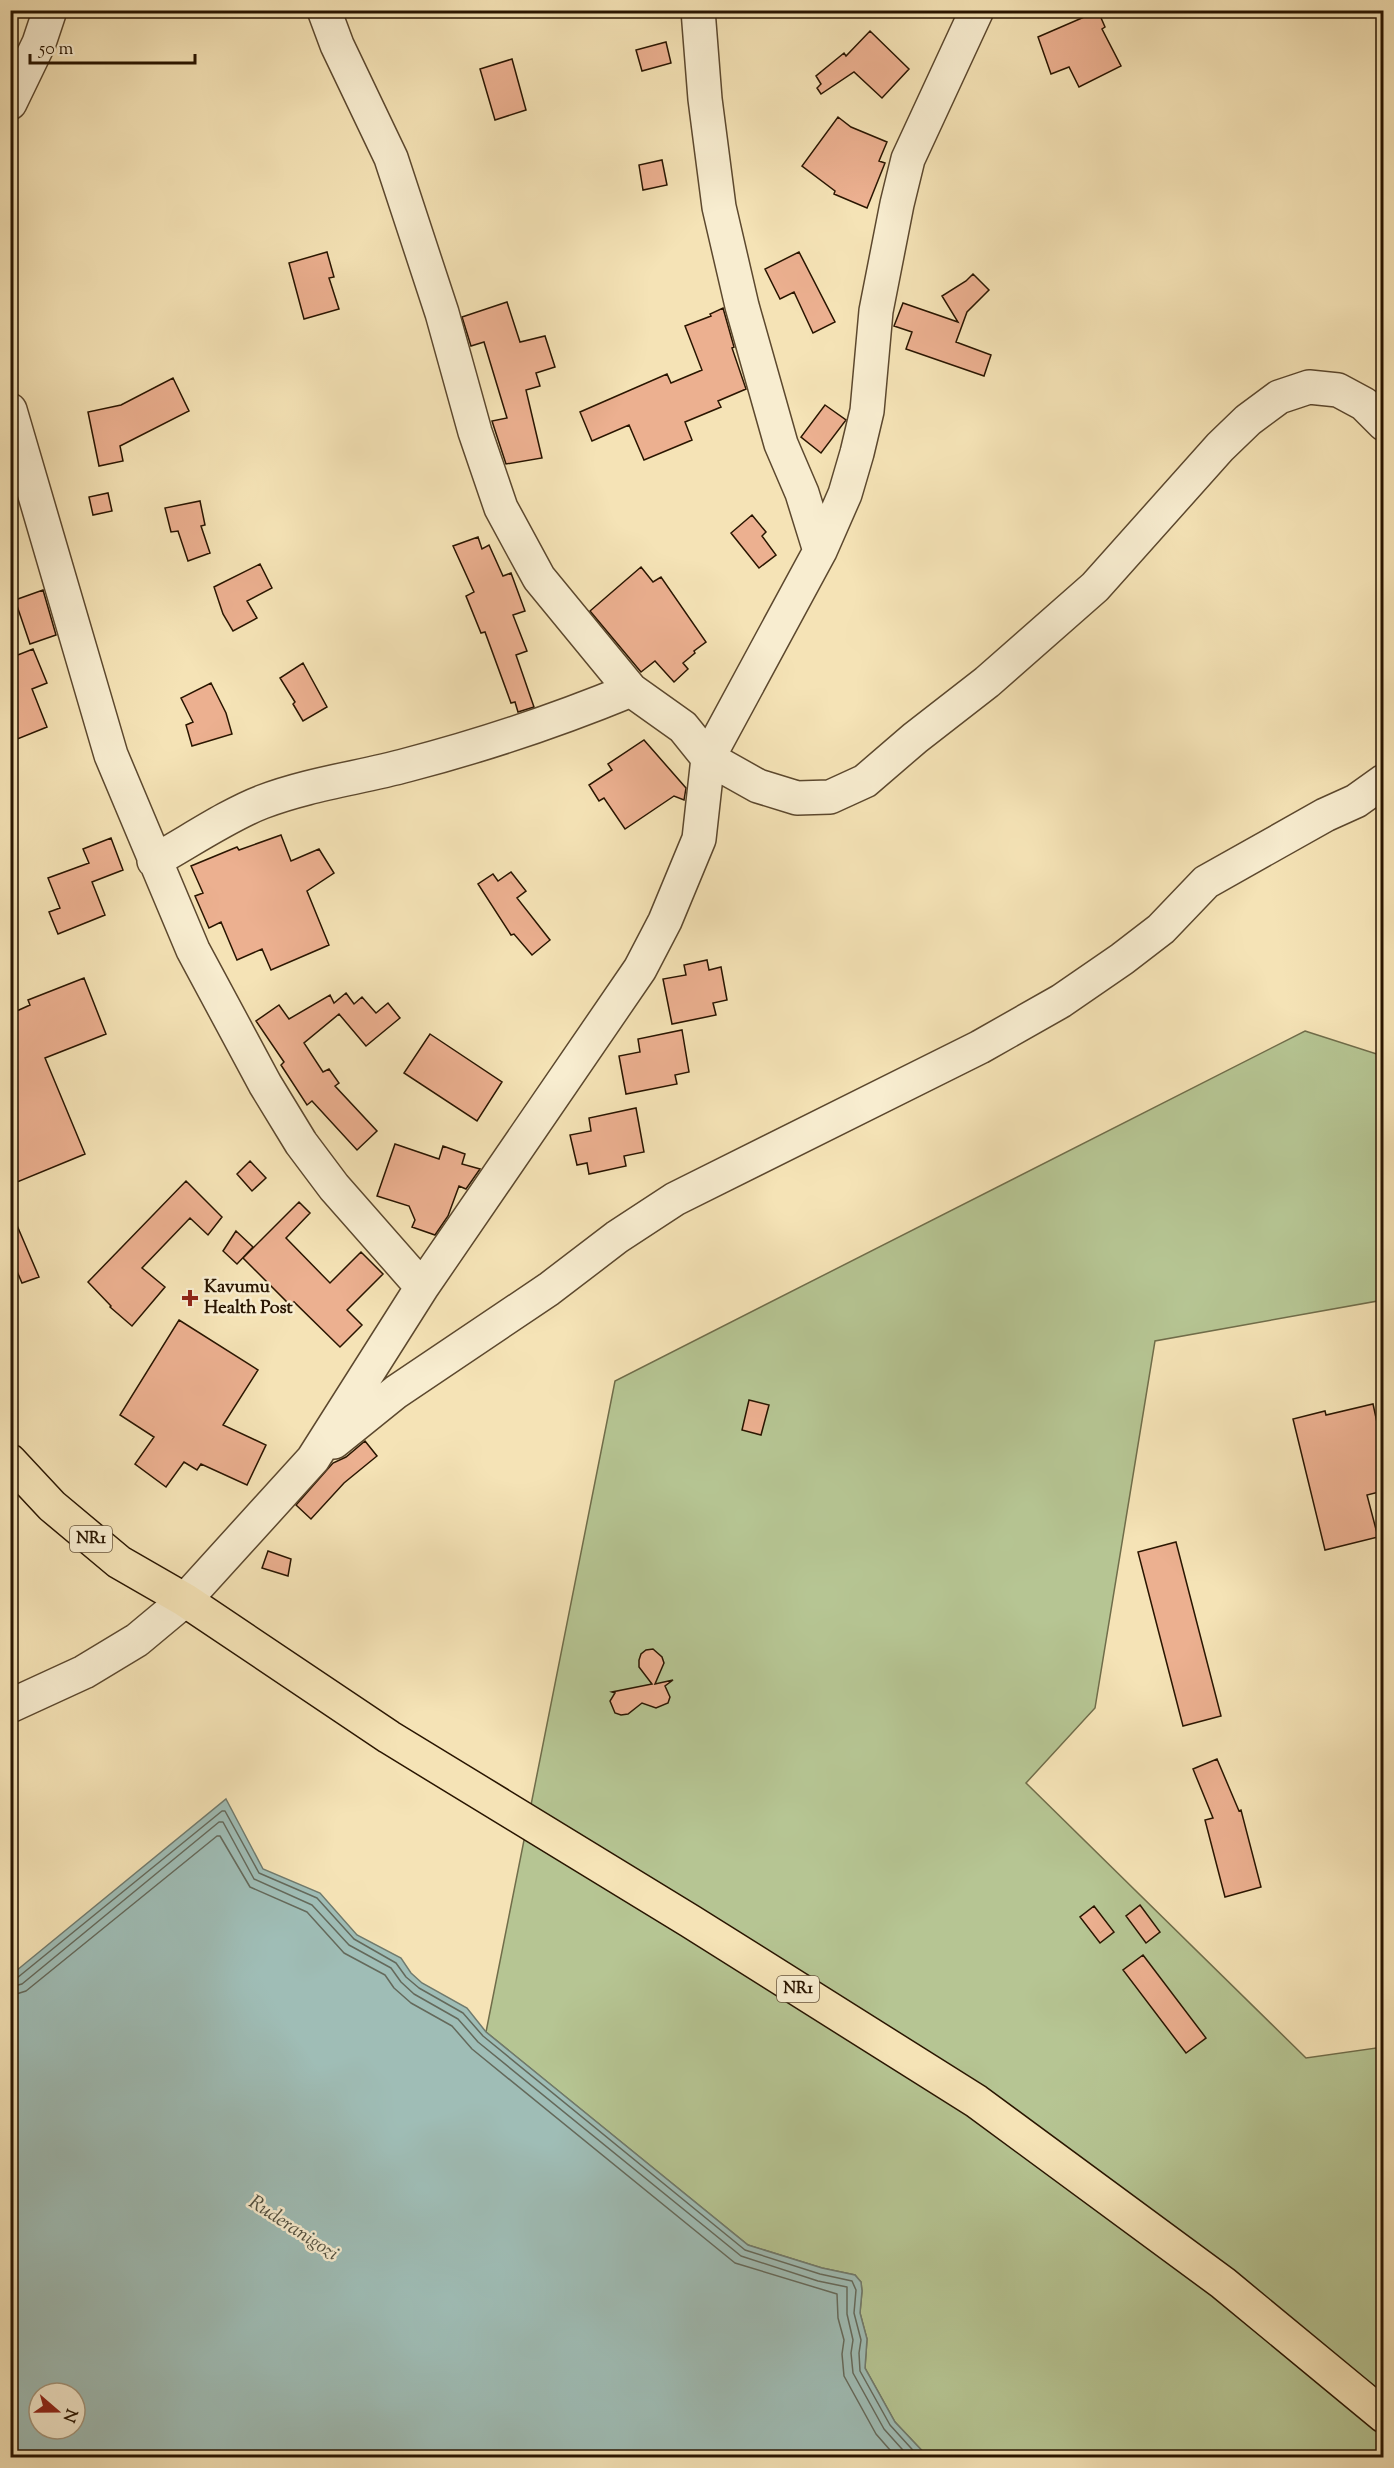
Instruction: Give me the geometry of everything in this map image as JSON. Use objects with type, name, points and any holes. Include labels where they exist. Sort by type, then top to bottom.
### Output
[{"type":"highway","name":"NR1","points":[[10,1461],[52,1506],[119,1562],[185,1600],[389,1737],[690,1921],[976,2101],[1222,2283],[1383,2416]]},
{"type":"street","points":[[10,103],[39,43],[50,10]]},
{"type":"street","points":[[324,10],[337,45],[390,158],[442,313],[475,432],[501,508],[539,578],[631,690],[683,728],[708,758],[758,786],[797,798],[830,796],[866,781],[915,738],[987,682],[1095,587],[1220,447],[1248,420],[1279,397],[1309,387],[1338,390],[1364,404],[1383,424]]},
{"type":"street","points":[[698,10],[705,99],[718,207],[742,306],[781,444],[802,493],[820,551]]},
{"type":"street","points":[[313,1459],[422,1287],[640,969],[665,921],[699,839],[708,758],[820,551],[845,494],[867,411],[876,311],[897,204],[909,159],[977,10]]},
{"type":"street","points":[[10,410],[111,755],[193,950],[231,1024],[301,1143],[333,1187],[422,1287]]},
{"type":"street","points":[[154,861],[259,803],[304,788],[405,766],[474,747],[567,716],[631,690]]},
{"type":"street","points":[[10,1706],[84,1672],[137,1640],[185,1600],[313,1459],[396,1392],[539,1295],[618,1237],[675,1199],[980,1047],[1061,1001],[1161,929],[1206,882],[1324,815],[1356,801],[1383,781]]},
{"type":"green space","points":[[1305,1031],[1383,1056],[1383,1300],[1155,1341],[1095,1708],[1026,1783],[1306,2058],[1383,2047],[1383,2457],[928,2457],[895,2422],[865,2368],[867,2339],[860,2313],[862,2291],[861,2282],[855,2275],[822,2268],[748,2245],[486,2032],[615,1381]]},
{"type":"water","name":"Ruderanigozi","points":[[226,1799],[263,1869],[320,1893],[357,1935],[401,1958],[411,1973],[422,1983],[467,2008],[486,2032],[748,2245],[822,2268],[855,2275],[861,2282],[862,2291],[860,2313],[867,2339],[865,2368],[895,2422],[928,2457],[11,2457],[11,1975]]},
{"type":"building","points":[[1098,11],[1105,27],[1102,29],[1121,66],[1079,87],[1069,67],[1051,74],[1038,37]]},
{"type":"building","points":[[870,31],[909,69],[882,98],[854,72],[821,94],[817,88],[821,84],[816,76],[844,53],[846,56]]},
{"type":"building","points":[[666,42],[671,63],[642,71],[636,50]]},
{"type":"building","points":[[512,59],[526,110],[495,120],[480,69]]},
{"type":"building","points":[[838,117],[851,127],[887,142],[879,161],[885,163],[867,208],[834,194],[835,191],[802,166]]},
{"type":"building","points":[[662,160],[667,185],[643,190],[639,165]]},
{"type":"building","points":[[327,252],[334,277],[329,278],[339,309],[304,319],[289,263]]},
{"type":"building","points":[[799,252],[835,322],[813,333],[794,292],[780,299],[765,269]]},
{"type":"building","points":[[973,274],[989,290],[967,312],[956,342],[991,355],[984,376],[906,349],[912,332],[894,326],[903,303],[958,322],[942,296]]},
{"type":"building","points":[[507,302],[520,342],[545,336],[555,367],[536,373],[540,386],[526,390],[542,458],[506,464],[492,421],[507,418],[484,342],[471,346],[462,317]]},
{"type":"building","points":[[723,308],[734,347],[732,348],[746,389],[718,401],[721,407],[685,422],[692,440],[644,460],[629,425],[592,441],[580,412],[667,374],[671,383],[702,370],[685,326],[711,316],[710,314]]},
{"type":"building","points":[[173,378],[189,411],[120,446],[123,461],[99,466],[88,412],[121,405]]},
{"type":"building","points":[[825,405],[846,420],[821,453],[801,437]]},
{"type":"building","points":[[108,493],[112,511],[93,515],[89,497]]},
{"type":"building","points":[[200,501],[205,525],[201,526],[210,553],[188,561],[178,531],[171,532],[165,508]]},
{"type":"building","points":[[752,515],[766,532],[762,536],[776,555],[759,568],[731,533]]},
{"type":"building","points":[[478,537],[482,549],[489,545],[503,576],[511,573],[525,611],[513,615],[527,651],[516,655],[534,707],[518,712],[515,702],[511,703],[485,632],[481,633],[466,596],[474,592],[453,546]]},
{"type":"building","points":[[260,564],[272,588],[247,601],[257,618],[233,631],[223,614],[214,587]]},
{"type":"building","points":[[641,567],[653,582],[661,577],[706,642],[683,663],[688,669],[674,682],[655,661],[641,672],[590,611]]},
{"type":"building","points":[[43,590],[56,635],[30,644],[15,600]]},
{"type":"building","points":[[33,649],[47,683],[32,689],[47,727],[10,742],[10,658]]},
{"type":"building","points":[[303,663],[327,707],[303,721],[293,704],[295,702],[280,678]]},
{"type":"building","points":[[211,683],[226,713],[232,734],[192,746],[186,725],[193,722],[181,698]]},
{"type":"building","points":[[644,740],[686,788],[684,800],[674,796],[625,829],[604,798],[599,801],[589,785],[612,770],[608,764]]},
{"type":"building","points":[[281,835],[291,861],[319,849],[334,873],[307,891],[329,945],[271,970],[262,949],[237,960],[221,922],[209,928],[195,896],[203,893],[191,866],[237,847],[239,850]]},
{"type":"building","points":[[111,838],[123,870],[92,882],[105,915],[58,934],[49,912],[60,908],[48,878],[89,863],[83,849]]},
{"type":"building","points":[[511,872],[526,891],[517,898],[550,940],[532,955],[514,934],[511,935],[478,884],[493,874],[498,881]]},
{"type":"building","points":[[707,960],[709,970],[721,967],[727,1000],[713,1003],[716,1015],[672,1024],[663,979],[686,975],[684,965]]},
{"type":"building","points":[[84,978],[106,1034],[45,1058],[85,1154],[10,1185],[10,1014],[30,1005],[28,1000]]},
{"type":"building","points":[[346,993],[354,1004],[362,997],[376,1013],[388,1003],[400,1018],[366,1046],[339,1014],[304,1043],[323,1072],[329,1069],[339,1083],[335,1086],[377,1131],[357,1150],[312,1101],[307,1105],[281,1065],[284,1062],[256,1021],[279,1005],[289,1019],[330,995],[334,1003]]},
{"type":"building","points":[[682,1030],[689,1072],[675,1075],[677,1084],[626,1094],[619,1056],[640,1052],[638,1039]]},
{"type":"building","points":[[430,1034],[502,1082],[477,1121],[404,1073]]},
{"type":"building","points":[[636,1108],[644,1152],[624,1156],[626,1166],[589,1174],[587,1163],[577,1165],[570,1135],[591,1131],[589,1118]]},
{"type":"building","points":[[395,1144],[439,1159],[443,1146],[465,1154],[462,1164],[480,1169],[466,1189],[459,1186],[448,1216],[435,1235],[412,1227],[415,1220],[409,1206],[377,1196]]},
{"type":"building","points":[[250,1161],[266,1178],[252,1191],[237,1174]]},
{"type":"building","points":[[186,1181],[222,1217],[208,1235],[190,1218],[142,1268],[165,1287],[132,1326],[110,1307],[88,1282]]},
{"type":"building","points":[[299,1202],[310,1213],[286,1238],[330,1283],[361,1252],[383,1274],[347,1310],[362,1325],[340,1347],[294,1302],[291,1306],[243,1258]]},
{"type":"building","points":[[10,1209],[39,1277],[22,1283],[10,1255]]},
{"type":"building","points":[[236,1231],[253,1247],[237,1264],[223,1251]]},
{"type":"building","points":[[179,1320],[258,1370],[223,1425],[266,1445],[247,1485],[201,1464],[197,1470],[184,1462],[166,1487],[135,1464],[154,1437],[120,1415]]},
{"type":"building","points":[[749,1400],[769,1405],[761,1435],[742,1430]]},
{"type":"building","points":[[1373,1404],[1383,1450],[1383,1491],[1367,1495],[1378,1537],[1325,1550],[1293,1419],[1325,1411],[1326,1415]]},
{"type":"building","points":[[365,1441],[377,1456],[344,1483],[311,1519],[296,1505],[333,1463],[346,1457]]},
{"type":"building","points":[[1176,1542],[1221,1716],[1183,1726],[1138,1552]]},
{"type":"building","points":[[268,1551],[291,1559],[288,1576],[262,1568]]},
{"type":"building","points":[[653,1649],[662,1657],[664,1663],[655,1684],[673,1680],[665,1686],[670,1697],[668,1703],[656,1708],[642,1703],[628,1714],[615,1713],[610,1701],[615,1693],[612,1692],[652,1684],[639,1667],[639,1660],[641,1654],[646,1650]]},
{"type":"building","points":[[1217,1759],[1239,1811],[1241,1810],[1261,1887],[1225,1897],[1205,1820],[1213,1818],[1193,1769]]},
{"type":"building","points":[[1140,1905],[1160,1932],[1146,1943],[1126,1916]]},
{"type":"building","points":[[1094,1906],[1114,1932],[1100,1943],[1080,1917]]},
{"type":"building","points":[[1143,1955],[1206,2038],[1186,2053],[1123,1970]]},
{"type":"place","name":"Kavumu Health Post","points":[[190,1298]]}]
